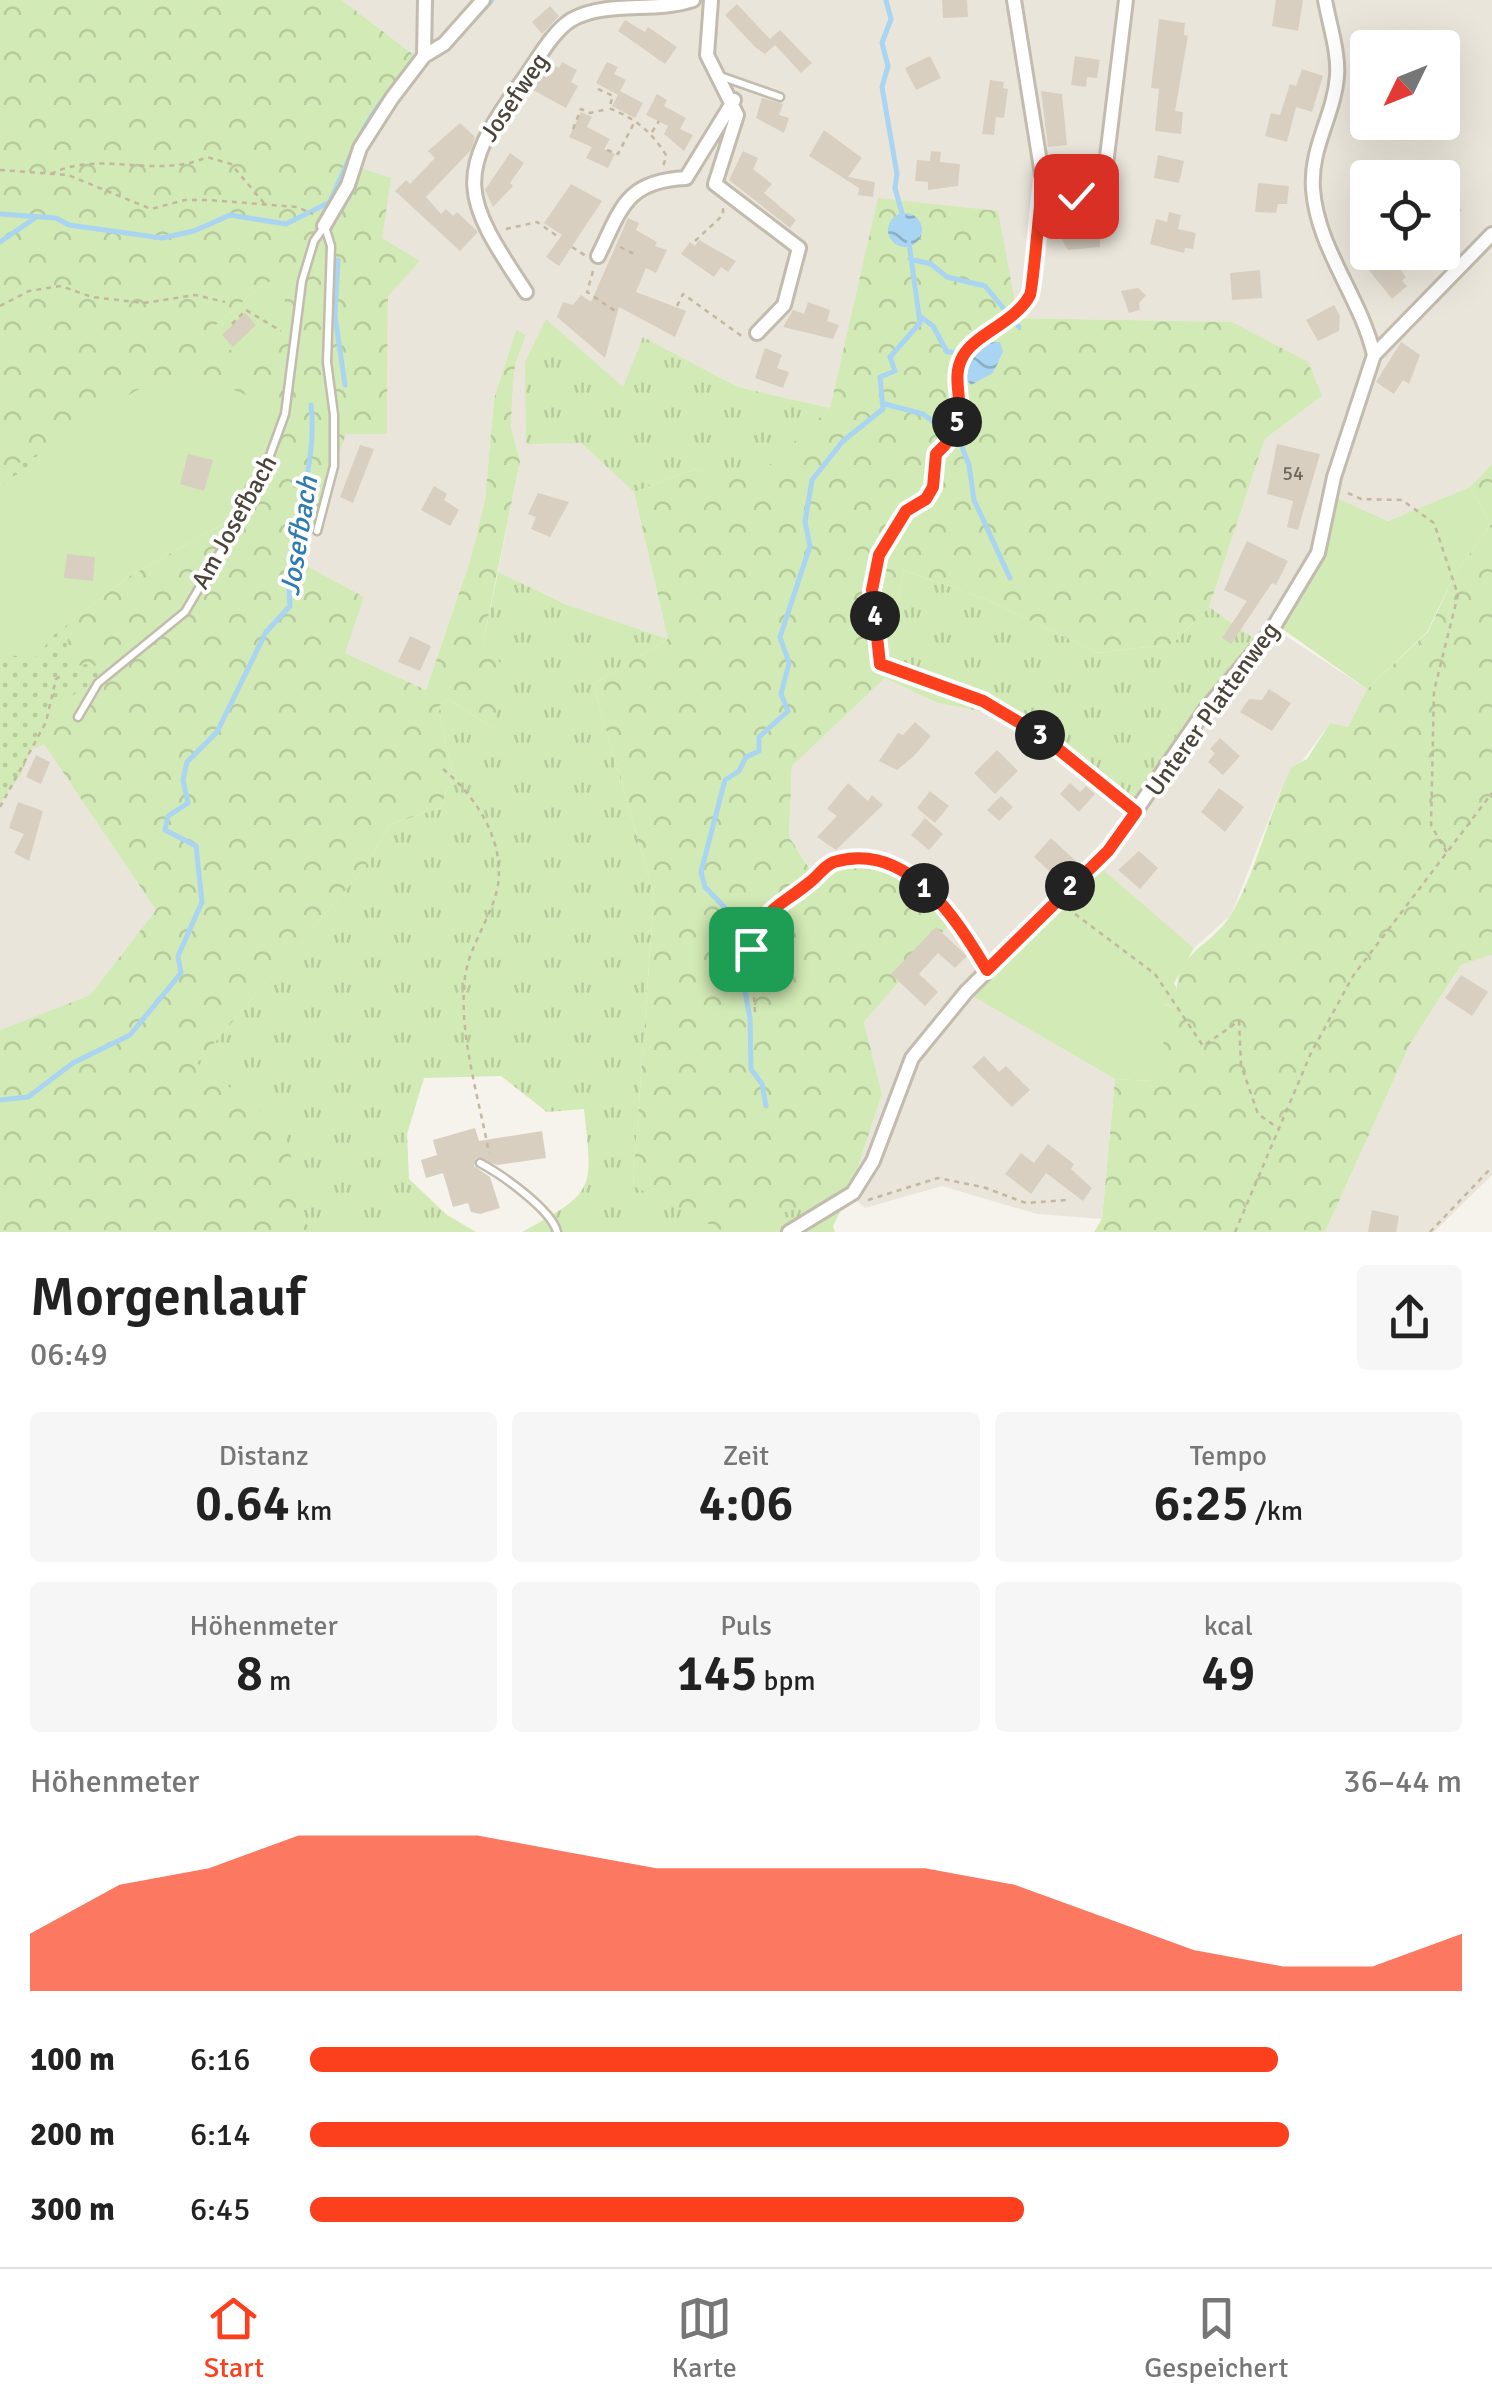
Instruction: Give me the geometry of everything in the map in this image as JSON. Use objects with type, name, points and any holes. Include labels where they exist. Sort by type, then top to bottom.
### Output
[{"type":"street","points":[[424,56],[425,0]]},
{"type":"street","name":"Am Josefbach","points":[[324,226],[348,184],[360,148],[424,56],[444,44],[483,0]]},
{"type":"street","name":"Josefweg","points":[[526,292],[472,194],[475,154],[513,94],[570,21],[598,10],[692,0]]},
{"type":"street","points":[[710,0],[707,55],[734,100],[738,115],[715,184],[799,248],[784,306],[757,334]]},
{"type":"street","points":[[1014,0],[1043,181],[1059,193],[1076,196],[1105,174],[1126,0]]},
{"type":"street","points":[[1326,6],[1338,76],[1312,156],[1313,194],[1334,261],[1369,331],[1374,355]]},
{"type":"street","points":[[598,256],[630,193],[662,179],[686,178],[734,100]]},
{"type":"street","name":"Unterer Plattenweg","points":[[854,1193],[873,1160],[912,1058],[987,970],[1108,851],[1206,709],[1270,633],[1302,582],[1326,532],[1333,486],[1374,355],[1492,234]]},
{"type":"street","points":[[789,1232],[854,1193]]},
{"type":"lane","points":[[1326,6],[1338,0]]},
{"type":"lane","points":[[719,75],[780,97]]},
{"type":"lane","points":[[317,530],[334,466],[334,415],[327,362],[330,246],[324,226]]},
{"type":"lane","name":"Am Josefbach","points":[[78,717],[98,683],[185,612],[258,488],[285,414],[302,281],[314,241],[324,226]]},
{"type":"lane","points":[[1475,252],[1492,248]]},
{"type":"lane","points":[[480,1163],[542,1205],[557,1232]]},
{"type":"path","points":[[598,89],[613,96],[609,108]]},
{"type":"path","points":[[573,128],[581,109],[590,113],[609,108],[636,119],[652,133],[666,155],[662,179]]},
{"type":"path","points":[[606,150],[618,154],[636,119]]},
{"type":"path","points":[[652,133],[659,121]]},
{"type":"path","points":[[49,174],[68,165],[116,163],[140,168],[190,164],[207,157],[230,164],[265,204]]},
{"type":"path","points":[[0,170],[68,175],[152,209],[185,200],[298,207],[324,226]]},
{"type":"path","points":[[1043,181],[1030,294],[998,332],[978,338],[962,357],[953,438],[936,454],[933,487],[926,499],[906,511],[879,555],[872,590],[880,664],[983,701],[1042,736],[1136,812]]},
{"type":"path","points":[[695,241],[723,215],[724,190]]},
{"type":"path","points":[[489,231],[537,222],[560,238]]},
{"type":"path","points":[[605,240],[638,256]]},
{"type":"path","points":[[598,256],[587,292],[618,313]]},
{"type":"path","points":[[0,306],[29,291],[61,286],[92,297],[144,303],[195,295],[224,302]]},
{"type":"path","points":[[676,306],[684,294],[750,342],[757,334]]},
{"type":"path","points":[[232,324],[246,310],[281,330]]},
{"type":"path","points":[[1333,486],[1361,499],[1402,500],[1434,522],[1458,595],[1434,691],[1436,744],[1430,793],[1431,825],[1448,854]]},
{"type":"path","points":[[50,673],[56,679]]},
{"type":"path","points":[[0,807],[46,722],[56,679],[61,676]]},
{"type":"path","points":[[443,769],[462,784],[498,847],[498,888],[465,973],[464,1008],[492,1169]]},
{"type":"path","points":[[1235,1232],[1311,1053],[1353,976],[1492,793]]},
{"type":"path","points":[[755,1012],[751,949],[763,915],[830,863],[859,859],[896,865],[956,917],[987,970]]},
{"type":"path","points":[[1057,900],[1154,974],[1203,1046],[1240,1020],[1241,1065],[1246,1081],[1258,1114],[1279,1128]]},
{"type":"path","points":[[1430,1232],[1492,1168]]},
{"type":"path","points":[[854,1193],[864,1200],[877,1199],[938,1178],[983,1187],[1026,1203],[1067,1200]]},
{"type":"shaded area","points":[[342,0],[1492,0],[1492,464],[1470,487],[1388,521],[1331,496],[1326,532],[1274,628],[1367,689],[1348,727],[1330,723],[1280,791],[1231,915],[1194,948],[1102,870],[967,992],[1115,1079],[1102,1219],[1037,1214],[942,1186],[865,1208],[849,1194],[882,1094],[864,1022],[954,919],[866,855],[816,877],[789,837],[792,766],[885,678],[937,703],[985,712],[1134,815],[1256,640],[1209,607],[1265,439],[1322,396],[1232,322],[1018,318],[879,198],[830,408],[738,387],[643,337],[624,388],[581,443],[634,492],[668,639],[565,604],[498,572],[520,461],[511,426],[512,402],[515,365],[526,335],[516,331],[494,399],[485,500],[470,561],[426,690],[345,653],[298,562],[346,434],[387,434],[388,296],[382,238],[348,165],[371,113],[414,55]]},
{"type":"shaded area","points":[[44,743],[156,910],[90,995],[0,1030],[0,762]]},
{"type":"shaded area","points":[[1492,955],[1492,1175],[1434,1232],[1325,1232],[1410,1044],[1461,965]]},
{"type":"green space","points":[[0,0],[342,0],[414,55],[371,113],[349,164],[391,178],[382,238],[420,261],[388,296],[387,434],[346,434],[299,562],[364,597],[345,653],[426,690],[470,561],[485,500],[494,399],[516,330],[526,335],[515,365],[512,402],[511,426],[520,461],[483,643],[502,665],[495,729],[448,699],[438,707],[453,775],[440,808],[391,824],[362,871],[197,1063],[284,1128],[309,1232],[0,1232],[0,1030],[90,995],[156,910],[44,744],[0,762],[53,636],[128,577],[228,521],[0,486]],"holes":[[[262,285],[284,312],[265,361],[214,327]]]},
{"type":"green space","points":[[878,198],[998,211],[1018,318],[1232,322],[1308,362],[1322,396],[1265,439],[1209,607],[1172,644],[1097,653],[988,600],[903,570],[885,678],[792,766],[789,837],[815,877],[865,855],[954,919],[864,1022],[882,1094],[849,1194],[721,1230],[633,1186],[654,895],[593,684],[668,639],[634,492],[695,469],[751,482],[830,408]],"holes":[[[1003,352],[993,373],[965,378],[969,353]]]},
{"type":"green space","points":[[280,277],[284,309],[265,361],[218,346],[214,327],[262,285]]},
{"type":"green space","points":[[546,319],[623,387],[643,337],[738,387],[830,408],[751,483],[695,469],[634,492],[581,443],[526,444],[525,362]]},
{"type":"green space","points":[[188,371],[256,399],[276,421],[228,521],[128,577],[53,636],[36,657],[0,655],[0,486],[135,391]]},
{"type":"green space","points":[[48,449],[60,531],[76,593],[66,649],[72,667],[87,664],[115,670],[48,710],[20,776],[0,803],[0,472]]},
{"type":"green space","points":[[1492,464],[1492,955],[1461,965],[1410,1044],[1325,1232],[1094,1232],[1102,1219],[1115,1079],[1151,1081],[1158,1012],[1164,1004],[1178,1009],[1179,975],[1185,963],[1232,913],[1292,767],[1307,759],[1330,723],[1348,727],[1367,689],[1428,632],[1455,574],[1491,524],[1470,487]]},
{"type":"green space","points":[[1470,487],[1491,524],[1455,574],[1427,632],[1367,689],[1281,628],[1273,628],[1318,553],[1330,495],[1388,521]]},
{"type":"green space","points":[[903,570],[988,600],[1097,653],[1172,644],[1209,607],[1256,640],[1273,628],[1135,815],[985,712],[937,703],[885,678]]},
{"type":"green space","points":[[498,572],[565,604],[668,639],[593,684],[654,895],[633,1186],[849,1194],[833,1226],[835,1232],[522,1232],[564,1207],[584,1186],[589,1157],[584,1109],[547,1112],[501,1076],[424,1078],[407,1134],[409,1179],[447,1215],[476,1232],[309,1232],[196,1064],[362,871],[391,824],[440,808],[453,775],[438,707],[448,699],[495,729],[483,643]]},
{"type":"green space","points":[[1103,870],[1194,948],[1174,983],[1181,997],[1178,1009],[1165,1004],[1159,1012],[1168,1029],[1151,1081],[1115,1079],[966,992]]},
{"type":"water","points":[[905,213],[917,218],[922,230],[917,242],[905,247],[893,242],[888,230],[893,218]]},
{"type":"water","points":[[1000,342],[1003,352],[993,373],[971,385],[965,378],[969,353],[978,343]]},
{"type":"building","points":[[942,0],[967,0],[968,17],[943,18]]},
{"type":"building","points":[[1276,0],[1303,0],[1298,31],[1272,26]]},
{"type":"building","points":[[737,4],[770,39],[780,30],[812,63],[801,73],[775,45],[765,54],[755,47],[725,15]]},
{"type":"building","points":[[550,6],[559,16],[542,34],[532,22]]},
{"type":"building","points":[[1159,19],[1185,23],[1184,35],[1188,36],[1175,111],[1183,112],[1181,134],[1155,131],[1159,89],[1151,88]]},
{"type":"building","points":[[625,20],[645,32],[648,27],[677,47],[665,64],[618,31]]},
{"type":"building","points":[[930,56],[941,78],[916,90],[905,68]]},
{"type":"building","points":[[1075,56],[1100,60],[1097,78],[1087,77],[1086,87],[1071,85]]},
{"type":"building","points":[[547,62],[559,68],[562,62],[577,70],[571,82],[578,86],[566,108],[533,90]]},
{"type":"building","points":[[607,62],[618,67],[614,74],[626,80],[618,95],[596,83]]},
{"type":"building","points":[[1302,69],[1323,76],[1312,112],[1296,107],[1287,142],[1265,136],[1271,113],[1280,115],[1290,84],[1296,86]]},
{"type":"building","points":[[990,80],[1004,82],[1003,88],[1008,89],[1004,118],[996,117],[994,135],[982,134]]},
{"type":"building","points":[[620,91],[643,103],[635,118],[612,106]]},
{"type":"building","points":[[1041,91],[1062,94],[1067,145],[1048,147]]},
{"type":"building","points":[[657,94],[667,100],[664,106],[686,118],[680,129],[693,135],[684,151],[664,134],[668,126],[646,115]]},
{"type":"building","points":[[762,98],[783,104],[779,115],[789,118],[784,133],[756,118]]},
{"type":"building","points":[[581,112],[592,117],[587,127],[610,139],[604,149],[615,154],[608,168],[586,158],[592,147],[569,137]]},
{"type":"building","points":[[460,123],[475,137],[471,150],[426,197],[441,214],[446,209],[453,216],[457,212],[478,232],[460,251],[395,191],[406,180],[410,184],[435,158],[428,151]]},
{"type":"building","points":[[824,130],[862,158],[848,177],[875,182],[873,197],[858,195],[859,188],[809,156]]},
{"type":"building","points":[[743,151],[758,158],[753,169],[772,184],[764,193],[796,220],[790,228],[729,180]]},
{"type":"building","points":[[931,151],[941,152],[940,162],[960,164],[958,186],[928,190],[928,182],[915,181],[917,160],[930,161]]},
{"type":"building","points":[[510,153],[524,163],[510,183],[513,186],[493,207],[485,190]]},
{"type":"building","points":[[1158,155],[1184,161],[1179,183],[1154,178]]},
{"type":"building","points":[[1258,183],[1289,186],[1287,204],[1278,204],[1276,213],[1255,212]]},
{"type":"building","points":[[571,184],[602,201],[559,266],[546,257],[562,235],[544,223]]},
{"type":"building","points":[[1100,212],[1100,247],[1068,250],[1060,236],[1061,220],[1070,220],[1070,214]]},
{"type":"building","points":[[1169,212],[1181,215],[1178,229],[1196,233],[1193,249],[1185,248],[1184,253],[1150,244],[1156,219],[1167,222]]},
{"type":"building","points":[[628,218],[639,223],[636,230],[657,242],[655,246],[667,250],[656,273],[646,268],[636,292],[686,311],[675,337],[619,307],[605,358],[557,317],[563,302],[573,305],[581,295],[591,302]]},
{"type":"building","points":[[699,240],[736,261],[728,272],[721,267],[714,277],[681,254],[690,242],[695,246]]},
{"type":"building","points":[[1260,270],[1262,298],[1232,300],[1230,273]]},
{"type":"building","points":[[1369,270],[1401,270],[1407,286],[1392,299]]},
{"type":"building","points":[[1138,288],[1146,295],[1139,303],[1140,310],[1129,313],[1121,291]]},
{"type":"building","points":[[808,302],[830,310],[827,321],[839,325],[833,339],[783,327],[793,310],[804,314]]},
{"type":"building","points":[[1334,305],[1340,316],[1339,331],[1318,341],[1306,320]]},
{"type":"building","points":[[245,313],[256,325],[233,347],[222,335]]},
{"type":"building","points":[[1401,342],[1420,355],[1409,384],[1403,380],[1394,394],[1376,382]]},
{"type":"building","points":[[765,348],[782,355],[777,368],[789,372],[783,388],[755,378]]},
{"type":"building","points":[[1277,444],[1320,454],[1298,530],[1287,527],[1293,501],[1267,494]]},
{"type":"building","points":[[360,445],[374,449],[353,503],[340,497]]},
{"type":"building","points":[[188,454],[213,460],[204,491],[180,484]]},
{"type":"building","points":[[434,486],[447,494],[444,500],[459,510],[450,526],[421,510]]},
{"type":"building","points":[[538,493],[569,502],[550,537],[531,529],[536,517],[528,514]]},
{"type":"building","points":[[1247,541],[1288,561],[1276,585],[1272,583],[1231,644],[1222,638],[1247,601],[1224,590]]},
{"type":"building","points":[[67,554],[95,557],[93,581],[64,578]]},
{"type":"building","points":[[410,636],[431,646],[420,671],[398,662]]},
{"type":"building","points":[[1269,689],[1291,703],[1272,731],[1240,712],[1249,699],[1262,700]]},
{"type":"building","points":[[915,722],[931,736],[914,756],[897,770],[879,761],[898,733],[903,735]]},
{"type":"building","points":[[1220,738],[1240,756],[1223,775],[1208,762],[1215,753],[1210,749]]},
{"type":"building","points":[[997,750],[1018,771],[995,794],[974,773]]},
{"type":"building","points":[[36,755],[50,762],[41,784],[26,777]]},
{"type":"building","points":[[848,783],[868,801],[872,795],[883,805],[836,850],[817,837],[837,816],[827,809]]},
{"type":"building","points":[[1070,783],[1080,792],[1086,786],[1095,794],[1079,812],[1060,794]]},
{"type":"building","points":[[1219,788],[1244,807],[1225,832],[1201,812]]},
{"type":"building","points":[[930,791],[949,806],[935,823],[917,808]]},
{"type":"building","points":[[1001,796],[1013,807],[999,821],[987,810]]},
{"type":"building","points":[[18,802],[43,811],[29,861],[14,853],[24,834],[9,828]]},
{"type":"building","points":[[925,818],[943,834],[929,850],[911,835]]},
{"type":"building","points":[[1051,838],[1078,863],[1060,881],[1034,857]]},
{"type":"building","points":[[1139,851],[1158,868],[1140,889],[1118,870]]},
{"type":"building","points":[[936,927],[967,956],[955,968],[938,953],[919,974],[938,992],[925,1006],[891,974]]},
{"type":"building","points":[[1461,975],[1488,992],[1472,1016],[1445,998]]},
{"type":"building","points":[[984,1056],[999,1072],[1006,1066],[1030,1090],[1012,1107],[972,1067]]},
{"type":"building","points":[[475,1128],[479,1141],[542,1131],[546,1158],[497,1165],[476,1158],[474,1166],[490,1177],[500,1208],[480,1214],[471,1212],[468,1203],[453,1207],[443,1173],[426,1178],[421,1160],[437,1155],[433,1140]]},
{"type":"building","points":[[1048,1144],[1074,1164],[1071,1169],[1092,1188],[1083,1201],[1046,1173],[1031,1194],[1005,1174],[1021,1153],[1034,1163]]},
{"type":"building","points":[[1372,1210],[1399,1216],[1396,1232],[1368,1232]]},
{"type":"waterway","name":"Josefbach","points":[[472,22],[492,0]]},
{"type":"waterway","points":[[886,0],[891,19],[882,43],[888,66],[882,87],[897,174],[895,188],[903,217]]},
{"type":"waterway","name":"Josefbach","points":[[330,201],[364,130],[391,90]]},
{"type":"waterway","points":[[0,214],[56,218],[69,225],[162,238],[194,231],[230,215],[286,224],[330,202]]},
{"type":"waterway","points":[[0,242],[35,218]]},
{"type":"waterway","points":[[766,1106],[762,1084],[751,1069],[750,1018],[739,961],[730,946],[731,914],[705,887],[701,872],[725,780],[739,771],[746,757],[759,751],[759,737],[788,711],[781,694],[789,663],[780,637],[810,546],[805,522],[812,480],[843,441],[883,409],[880,377],[895,371],[890,357],[920,323],[909,243]]},
{"type":"waterway","points":[[910,259],[931,264],[947,277],[985,286],[1019,327]]},
{"type":"waterway","name":"Josefbach","points":[[338,260],[335,316],[345,385]]},
{"type":"waterway","points":[[921,317],[933,326],[947,352],[959,352]]},
{"type":"waterway","points":[[885,404],[923,414],[960,442],[969,465],[974,500],[1010,578]]},
{"type":"waterway","name":"Josefbach","points":[[0,1100],[28,1097],[73,1063],[130,1035],[181,973],[178,956],[202,902],[196,846],[165,830],[168,816],[188,803],[183,780],[187,762],[217,732],[266,632],[290,606],[292,555],[310,456],[311,405]]},
{"type":"route","points":[[751,949],[763,915],[830,863],[859,859],[896,865],[932,894],[956,917],[987,970],[1108,851],[1136,812],[1042,736],[983,701],[880,664],[872,590],[879,555],[906,511],[926,499],[933,487],[936,454],[953,438],[960,413],[962,357],[978,338],[998,332],[1030,294],[1043,181],[1059,193],[1076,196]]}]
